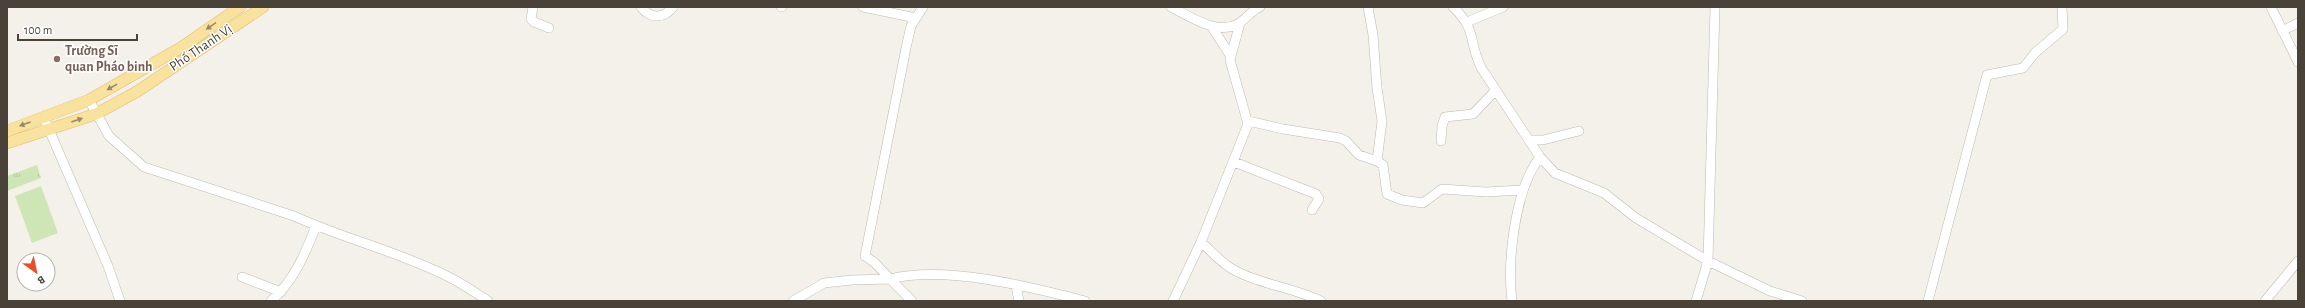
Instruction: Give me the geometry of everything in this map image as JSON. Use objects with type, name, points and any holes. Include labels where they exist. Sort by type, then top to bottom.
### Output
[{"type":"main road","name":"Phố Thanh Vị","points":[[7,131],[89,100],[182,47],[240,7]]},
{"type":"main road","name":"Phố Thanh Vị","points":[[7,144],[96,114],[138,90],[263,7]]},
{"type":"street","points":[[532,7],[531,19],[534,22],[549,28]]},
{"type":"street","points":[[641,7],[649,15],[657,17],[668,13],[674,7]]},
{"type":"street","points":[[863,7],[916,18]]},
{"type":"street","points":[[912,301],[874,262],[866,258],[864,254],[906,48],[916,18],[923,7]]},
{"type":"street","points":[[1176,8],[1212,27],[1228,28],[1240,22],[1250,12],[1260,7]]},
{"type":"street","points":[[1368,7],[1373,35],[1377,88],[1382,121],[1377,161]]},
{"type":"street","points":[[1453,7],[1467,22],[1478,63],[1548,167],[1560,177],[1590,186],[1604,193],[1636,218],[1708,261],[1770,291],[1802,301]]},
{"type":"street","points":[[1467,22],[1503,7]]},
{"type":"street","points":[[1696,301],[1708,261],[1714,7]]},
{"type":"street","points":[[1928,301],[1987,75],[2016,70],[2028,64],[2035,53],[2063,29],[2062,7]]},
{"type":"street","points":[[2271,7],[2298,62]]},
{"type":"street","points":[[1173,301],[1201,242],[1234,162],[1248,121],[1231,65],[1230,55],[1240,22]]},
{"type":"street","points":[[2282,31],[2298,23]]},
{"type":"street","points":[[1212,27],[1230,55]]},
{"type":"street","points":[[1442,141],[1442,126],[1445,117],[1473,114],[1496,90]]},
{"type":"street","points":[[89,100],[109,136],[144,167],[294,216],[316,226],[379,248],[450,277],[488,301]]},
{"type":"street","points":[[44,118],[108,266],[120,301]]},
{"type":"street","points":[[1248,121],[1283,130],[1340,138],[1346,141],[1359,155],[1377,161],[1384,168],[1387,194],[1411,202],[1423,203],[1442,189],[1486,192],[1522,190]]},
{"type":"street","points":[[1530,140],[1543,140],[1578,131]]},
{"type":"street","points":[[1512,301],[1511,261],[1522,190],[1533,166],[1540,156]]},
{"type":"street","points":[[1234,162],[1316,194],[1319,199],[1312,210]]},
{"type":"street","points":[[271,301],[281,292],[306,253],[316,226]]},
{"type":"street","points":[[1201,242],[1234,269],[1274,284],[1300,291],[1321,301]]},
{"type":"street","points":[[2265,301],[2298,261]]},
{"type":"street","points":[[793,301],[824,283],[932,275],[1016,286],[1086,301]]},
{"type":"street","points":[[242,277],[281,292]]},
{"type":"street","points":[[1016,286],[1019,301]]},
{"type":"green space","points":[[37,165],[41,178],[7,191],[7,176]]},
{"type":"green space","points":[[41,186],[58,233],[32,243],[15,196]]},
{"type":"place","name":"Trường Sĩ quan Pháo binh","points":[[57,59]]}]
